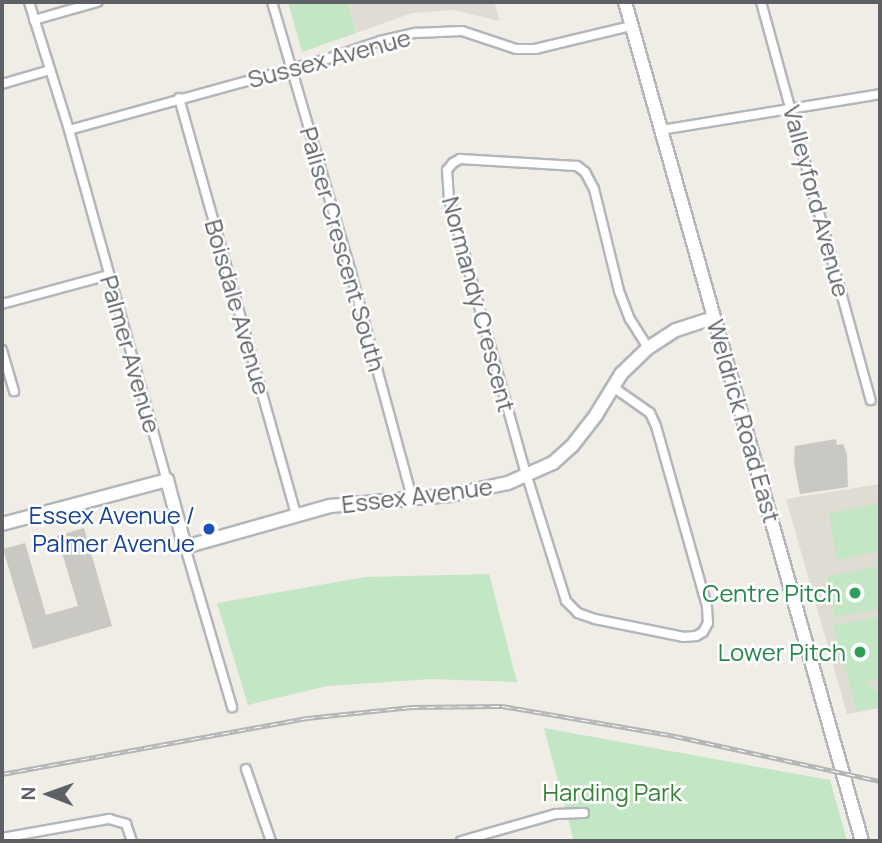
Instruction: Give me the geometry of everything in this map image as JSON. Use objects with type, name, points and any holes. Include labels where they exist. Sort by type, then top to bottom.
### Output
[{"type":"street","name":"Palmer Avenue","points":[[29,2],[69,130],[232,707]]},
{"type":"street","points":[[34,19],[97,2]]},
{"type":"street","name":"Paliser Crescent South","points":[[272,2],[412,498]]},
{"type":"street","name":"Weldrick Road East","points":[[625,2],[862,841]]},
{"type":"street","name":"Valleyford Avenue","points":[[761,2],[871,400]]},
{"type":"street","name":"Sussex Avenue","points":[[69,130],[416,33],[462,31],[516,49],[535,49],[631,26]]},
{"type":"street","points":[[2,84],[50,70]]},
{"type":"street","points":[[661,130],[880,94]]},
{"type":"street","name":"Boisdale Avenue","points":[[179,98],[296,515]]},
{"type":"street","name":"Normandy Crescent","points":[[528,476],[449,199],[447,170],[453,163],[460,159],[577,166],[585,172],[594,190],[620,291],[630,319],[648,348]]},
{"type":"street","points":[[2,304],[109,275]]},
{"type":"street","name":"Essex Avenue","points":[[185,547],[356,501],[467,492],[528,476],[553,463],[572,446],[621,374],[648,348],[676,330],[714,318]]},
{"type":"street","points":[[2,350],[13,391]]},
{"type":"street","points":[[528,476],[560,586],[566,601],[578,613],[684,637],[703,632],[708,624],[707,606],[656,426],[650,413],[613,387]]},
{"type":"street","points":[[2,524],[167,480]]},
{"type":"street","points":[[246,769],[271,841]]},
{"type":"street","points":[[461,841],[556,814],[584,813]]},
{"type":"street","points":[[2,838],[119,819],[126,824],[132,841]]},
{"type":"shaded area","points":[[347,2],[494,2],[500,21],[454,10],[412,13],[356,33]]},
{"type":"shaded area","points":[[880,484],[880,708],[847,714],[786,499]]},
{"type":"green space","points":[[288,2],[347,2],[356,33],[302,52]]},
{"type":"green space","points":[[880,503],[880,551],[837,560],[829,513]]},
{"type":"green space","name":"Centre Pitch","points":[[880,566],[880,609],[835,617],[827,576]]},
{"type":"green space","points":[[489,574],[517,682],[431,679],[327,686],[248,705],[217,603],[366,577]]},
{"type":"green space","name":"Lower Pitch","points":[[880,617],[880,678],[865,682],[880,694],[880,707],[857,711],[833,625]]},
{"type":"green space","name":"Harding Park","points":[[544,728],[830,780],[847,841],[574,841]]},
{"type":"building","points":[[836,439],[837,445],[843,444],[847,454],[848,487],[800,494],[794,463],[795,446]]},
{"type":"building","points":[[84,528],[112,626],[33,649],[3,549],[25,543],[46,615],[78,606],[57,536]]},
{"type":"railway","points":[[2,774],[307,718],[411,707],[502,706],[675,736],[880,781]]},
{"type":"place","name":"Essex Avenue / Palmer Avenue","points":[[209,529]]},
{"type":"place","name":"Centre Pitch","points":[[855,593]]},
{"type":"place","name":"Lower Pitch","points":[[860,652]]}]
